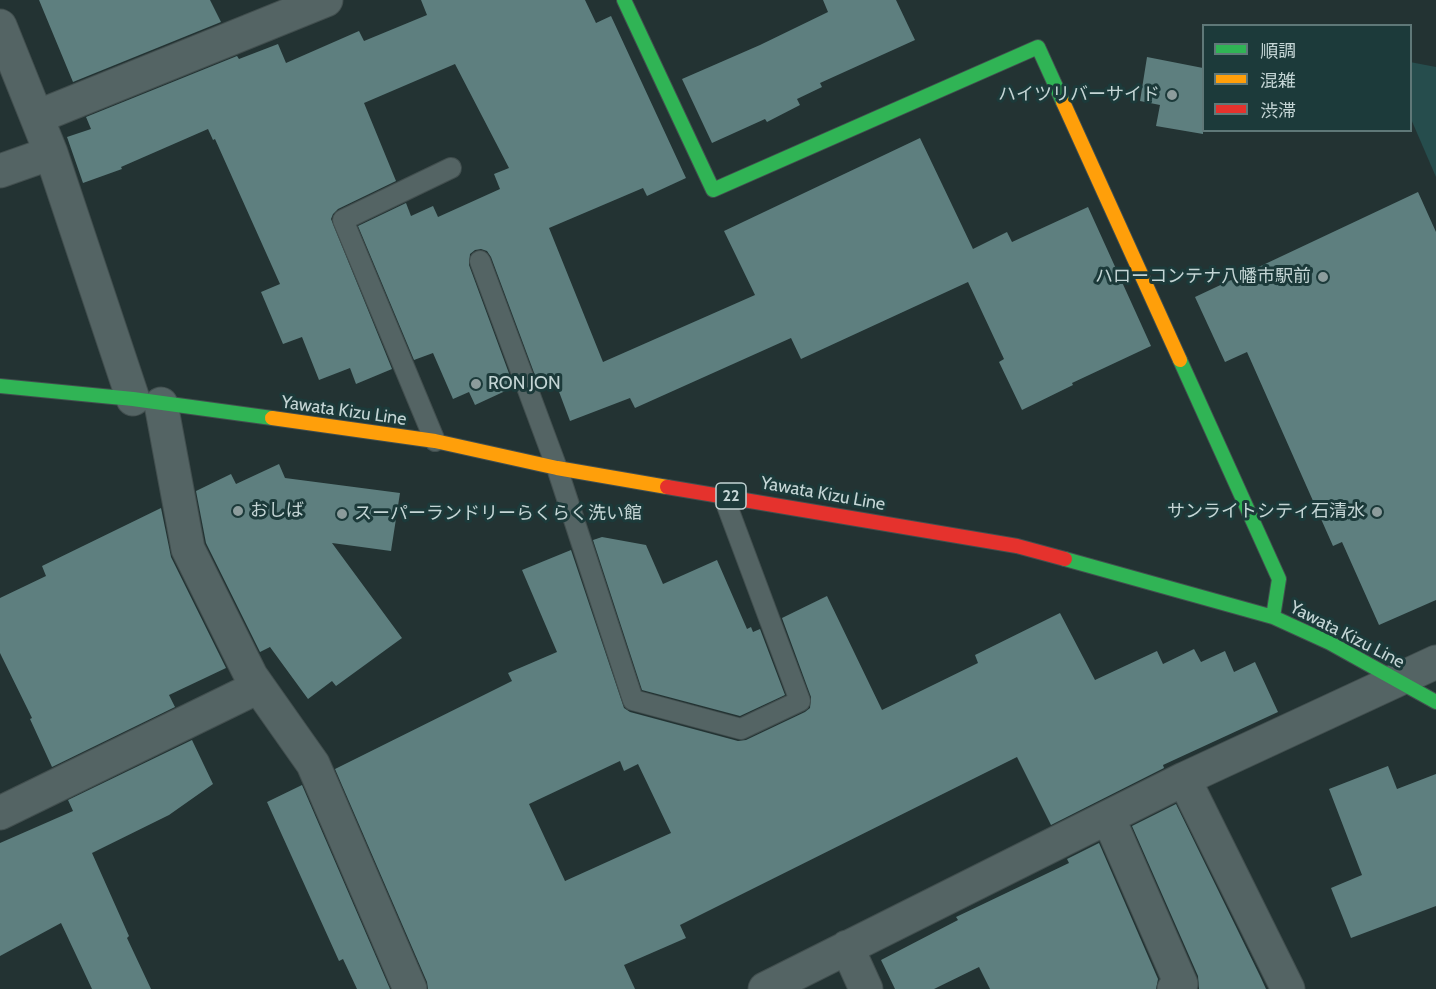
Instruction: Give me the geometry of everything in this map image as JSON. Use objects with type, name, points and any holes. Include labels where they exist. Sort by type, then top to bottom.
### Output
[{"type":"main road","points":[[624,0],[713,190],[1038,47],[1279,579],[1273,617]]},
{"type":"main road","name":"Yawata Kizu Line","points":[[0,386],[147,402],[435,441],[557,468],[1017,546],[1273,617],[1330,643],[1436,702]]},
{"type":"street","points":[[37,117],[273,10],[326,0]]},
{"type":"street","points":[[0,26],[147,402],[188,549],[251,676],[313,764],[410,989]]},
{"type":"street","points":[[0,171],[51,153]]},
{"type":"street","points":[[765,989],[1184,779],[1436,662]]},
{"type":"street","points":[[0,813],[258,687]]},
{"type":"street","points":[[1184,779],[1287,989]]},
{"type":"street","points":[[1108,817],[1181,984],[1174,989]]},
{"type":"street","points":[[848,947],[866,989]]},
{"type":"lane","points":[[435,441],[343,220],[451,168]]},
{"type":"lane","points":[[480,261],[557,468],[633,700],[741,729],[800,701],[723,495]]},
{"type":"shaded area","points":[[1412,62],[1436,67],[1436,177],[1412,121]]},
{"type":"building","points":[[39,0],[210,0],[221,22],[73,82]]},
{"type":"building","points":[[421,0],[585,0],[596,23],[611,16],[686,178],[647,196],[643,188],[549,228],[603,362],[755,295],[724,231],[920,138],[973,249],[1007,232],[1012,242],[1088,207],[1151,346],[1072,383],[1073,385],[1022,410],[999,362],[1004,359],[968,282],[801,359],[791,338],[635,408],[630,398],[570,421],[555,381],[549,384],[545,374],[536,378],[491,257],[487,251],[481,249],[470,254],[469,265],[514,387],[475,405],[469,392],[453,399],[433,353],[414,360],[358,226],[406,203],[411,216],[433,206],[438,217],[500,189],[494,174],[509,168],[455,64],[364,103],[396,181],[338,209],[331,219],[392,369],[356,384],[350,368],[319,380],[302,337],[283,344],[261,292],[280,284],[215,139],[213,140],[208,129],[121,167],[122,169],[83,183],[67,137],[91,129],[86,117],[237,56],[239,59],[278,44],[286,63],[359,31],[364,41],[427,15]]},
{"type":"building","points":[[823,0],[896,0],[915,40],[820,83],[822,87],[797,99],[800,105],[767,122],[765,119],[712,143],[682,79],[828,12]]},
{"type":"building","name":"ハイツリバーサイド","points":[[1147,57],[1202,68],[1203,134],[1156,126],[1160,105],[1140,101]]},
{"type":"building","points":[[1418,192],[1436,232],[1436,600],[1379,625],[1342,542],[1333,546],[1247,352],[1225,362],[1195,297]]},
{"type":"building","points":[[279,464],[285,478],[400,493],[391,551],[332,543],[402,638],[336,686],[332,681],[308,699],[270,647],[260,652],[206,543],[196,491],[231,474],[236,484]]},
{"type":"building","points":[[161,508],[171,557],[226,668],[169,695],[175,707],[52,767],[30,719],[32,718],[0,653],[0,598],[46,576],[42,566]]},
{"type":"building","points":[[602,537],[646,545],[663,584],[717,560],[747,629],[751,627],[753,632],[760,629],[785,695],[740,716],[642,690],[593,540]]},
{"type":"building","points":[[571,550],[624,708],[630,712],[738,741],[746,740],[810,708],[811,697],[782,618],[827,596],[882,710],[978,663],[975,655],[1060,613],[1095,680],[1157,651],[1163,664],[1194,649],[1201,662],[1225,651],[1234,672],[1255,662],[1278,712],[1163,765],[1164,768],[1051,825],[1017,757],[680,925],[686,938],[624,965],[635,989],[428,989],[427,982],[335,769],[512,681],[508,673],[557,652],[522,570]],"holes":[[[620,761],[624,771],[638,764],[671,833],[565,881],[529,804]]]},
{"type":"building","points":[[192,740],[213,784],[169,815],[92,853],[151,989],[92,989],[61,923],[0,956],[0,843],[73,811],[68,800]]},
{"type":"building","points":[[1388,766],[1397,789],[1436,774],[1436,906],[1351,938],[1331,888],[1362,875],[1329,789]]},
{"type":"building","points":[[302,785],[390,989],[357,989],[343,959],[339,961],[267,802]]},
{"type":"building","points":[[1176,804],[1266,989],[1199,989],[1198,976],[1132,826]]},
{"type":"building","points":[[1099,843],[1158,979],[1156,989],[990,989],[979,967],[934,989],[895,989],[881,960],[958,920],[956,917],[1069,863],[1067,859]]},
{"type":"traffic: fast","points":[[624,0],[713,190],[1038,47],[1063,102]]},
{"type":"traffic: fast","points":[[1180,360],[1279,579],[1273,617]]},
{"type":"traffic: fast","points":[[0,386],[133,399],[272,418]]},
{"type":"traffic: fast","points":[[1065,559],[1273,617],[1330,643],[1436,702]]},
{"type":"traffic: slow","points":[[1063,102],[1180,360]]},
{"type":"traffic: slow","points":[[272,418],[435,441],[557,468],[667,487]]},
{"type":"traffic: jam","points":[[667,487],[1017,546],[1065,559]]},
{"type":"place","name":"ハイツリバーサイド","points":[[1172,95]]},
{"type":"place","name":"ハローコンテナ八幡市駅前","points":[[1323,277]]},
{"type":"place","name":"RON JON","points":[[476,384]]},
{"type":"place","name":"おしば","points":[[238,511]]},
{"type":"place","name":"サンライトシティ石清水","points":[[1377,512]]},
{"type":"place","name":"スーパーランドリーらくらく洗い館","points":[[342,514]]}]
